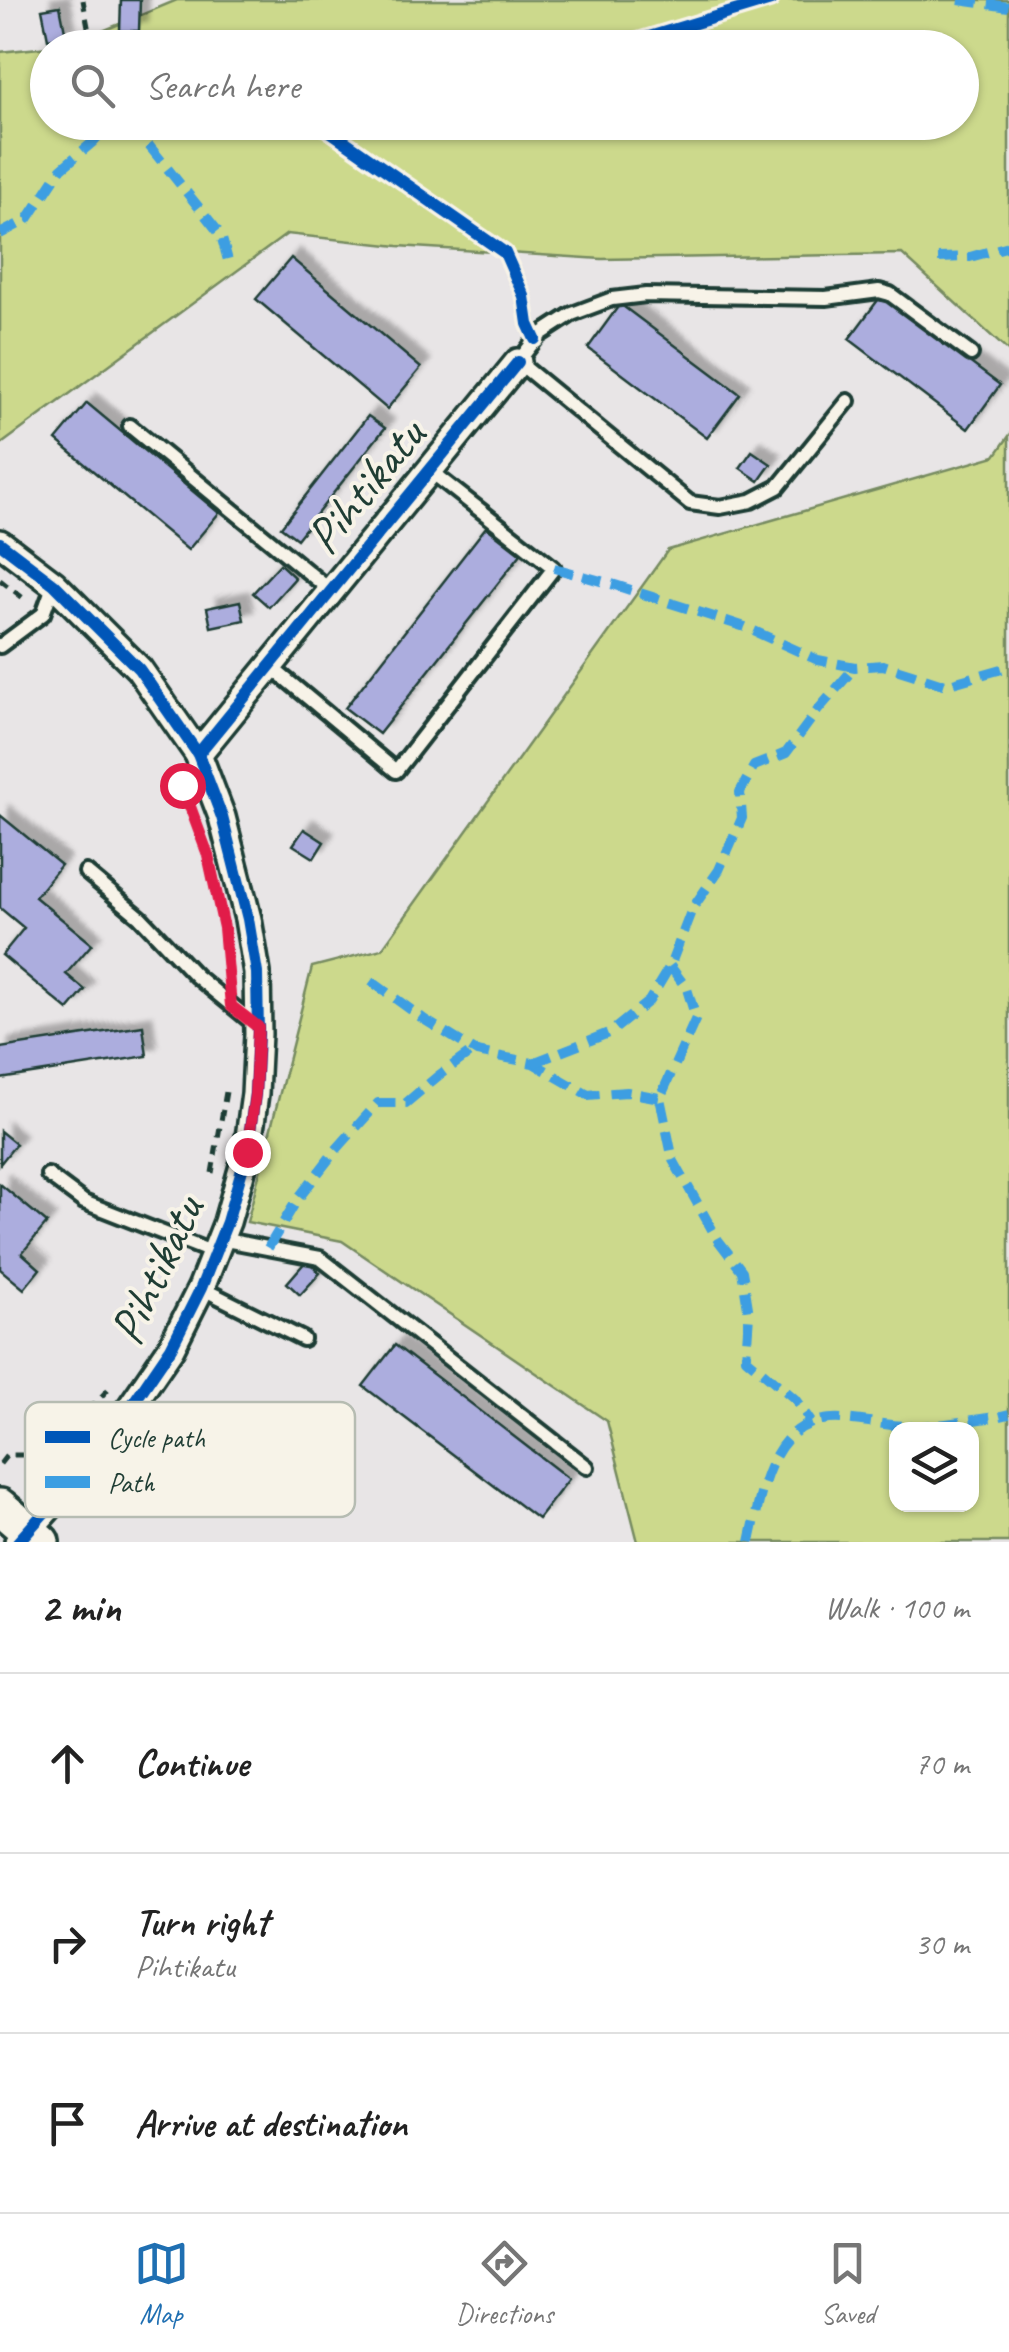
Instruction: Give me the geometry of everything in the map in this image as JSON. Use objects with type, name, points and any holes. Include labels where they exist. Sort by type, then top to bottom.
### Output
[{"type":"street","name":"Pihtikatu","points":[[198,754],[518,362]]},
{"type":"street","name":"Pihtikatu","points":[[0,543],[54,584],[139,668],[198,754],[222,817],[248,919],[257,973],[255,1094],[247,1152],[201,1288],[171,1348],[134,1402]]},
{"type":"street","points":[[0,1507],[29,1538]]},
{"type":"street","name":"Pihtikatu","points":[[29,1538],[45,1517]]},
{"type":"lane","points":[[848,401],[778,487],[751,500],[720,507],[690,503],[518,362],[538,336],[572,314],[612,298],[646,294],[826,298],[878,291],[890,294],[972,354]]},
{"type":"lane","points":[[130,426],[331,591]]},
{"type":"lane","points":[[270,666],[396,771],[554,568],[429,470]]},
{"type":"lane","points":[[0,646],[43,614],[54,584]]},
{"type":"lane","points":[[86,872],[140,918],[196,976],[258,1027]]},
{"type":"lane","points":[[48,1176],[84,1202],[217,1246],[320,1258],[587,1467]]},
{"type":"lane","points":[[201,1288],[303,1339]]},
{"type":"path","points":[[83,0],[89,30]]},
{"type":"path","points":[[0,580],[43,614]]},
{"type":"path","points":[[210,1181],[228,1083]]},
{"type":"path","points":[[96,1402],[122,1374]]},
{"type":"path","points":[[0,1464],[3,1454]]},
{"type":"green space","points":[[177,0],[1009,0],[1009,352],[902,254],[602,259],[398,246],[287,234],[0,445],[0,52],[30,49],[30,140],[979,140],[979,30],[105,30]]},
{"type":"green space","points":[[1009,436],[1009,1542],[638,1542],[607,1421],[342,1241],[247,1222],[312,967],[382,949],[668,550],[995,456]]},
{"type":"building","points":[[121,0],[140,0],[139,30],[120,30]]},
{"type":"building","points":[[60,6],[65,30],[46,30],[42,9]]},
{"type":"building","points":[[291,258],[421,368],[387,409],[256,299]]},
{"type":"building","points":[[881,296],[1000,385],[968,429],[849,339]]},
{"type":"building","points":[[620,304],[740,394],[707,438],[588,348]]},
{"type":"building","points":[[87,403],[219,513],[188,550],[56,440]]},
{"type":"building","points":[[368,416],[385,428],[297,539],[281,527]]},
{"type":"building","points":[[752,451],[771,464],[759,481],[740,468]]},
{"type":"building","points":[[486,527],[521,554],[379,734],[345,708]]},
{"type":"building","points":[[280,564],[295,578],[269,607],[253,593]]},
{"type":"building","points":[[240,601],[244,620],[211,627],[207,608]]},
{"type":"building","points":[[0,815],[61,865],[35,897],[92,944],[66,974],[85,990],[68,1010],[2,955],[24,928],[0,908]]},
{"type":"building","points":[[304,829],[324,842],[314,858],[293,845]]},
{"type":"building","points":[[143,1026],[147,1056],[0,1079],[0,1048]]},
{"type":"building","points":[[0,1131],[16,1144],[0,1164]]},
{"type":"building","points":[[0,1184],[47,1223],[22,1253],[40,1269],[24,1289],[0,1269]]},
{"type":"building","points":[[307,1260],[320,1273],[300,1295],[287,1283]]},
{"type":"building","points":[[395,1345],[569,1479],[538,1519],[363,1386]]},
{"type":"marked path","points":[[959,0],[1009,7]]},
{"type":"marked path","points":[[0,234],[28,219],[61,169],[95,140]]},
{"type":"marked path","points":[[144,140],[221,235],[229,264]]},
{"type":"marked path","points":[[938,258],[970,257],[1009,246]]},
{"type":"marked path","points":[[554,568],[745,627],[818,660],[855,667],[883,665],[946,685],[1009,667]]},
{"type":"marked path","points":[[533,1063],[611,1032],[649,1001],[670,966],[692,909],[719,870],[742,818],[740,792],[754,766],[786,753],[855,667]]},
{"type":"marked path","points":[[670,966],[687,989],[696,1018],[660,1098],[673,1160],[718,1240],[742,1271],[749,1314],[746,1358],[795,1399],[811,1422]]},
{"type":"marked path","points":[[371,981],[477,1052],[533,1063],[588,1095],[627,1092],[660,1098]]},
{"type":"marked path","points":[[268,1248],[297,1200],[378,1103],[406,1103],[474,1050]]},
{"type":"marked path","points":[[750,1542],[759,1500],[774,1459],[799,1429],[818,1421],[842,1419],[915,1426],[1009,1414]]},
{"type":"cycle path","points":[[672,30],[771,0]]},
{"type":"cycle path","points":[[343,140],[505,253],[524,296],[528,324],[535,339]]},
{"type":"cycle path","points":[[198,754],[518,362]]},
{"type":"cycle path","points":[[0,543],[54,584],[139,669],[198,754],[222,817],[248,919],[257,973],[255,1094],[247,1152],[227,1222],[201,1288],[171,1348],[134,1402]]},
{"type":"cycle path","points":[[18,1542],[40,1517]]},
{"type":"route","points":[[182,785],[208,855],[224,928],[231,1006],[258,1027],[247,1152]]}]
